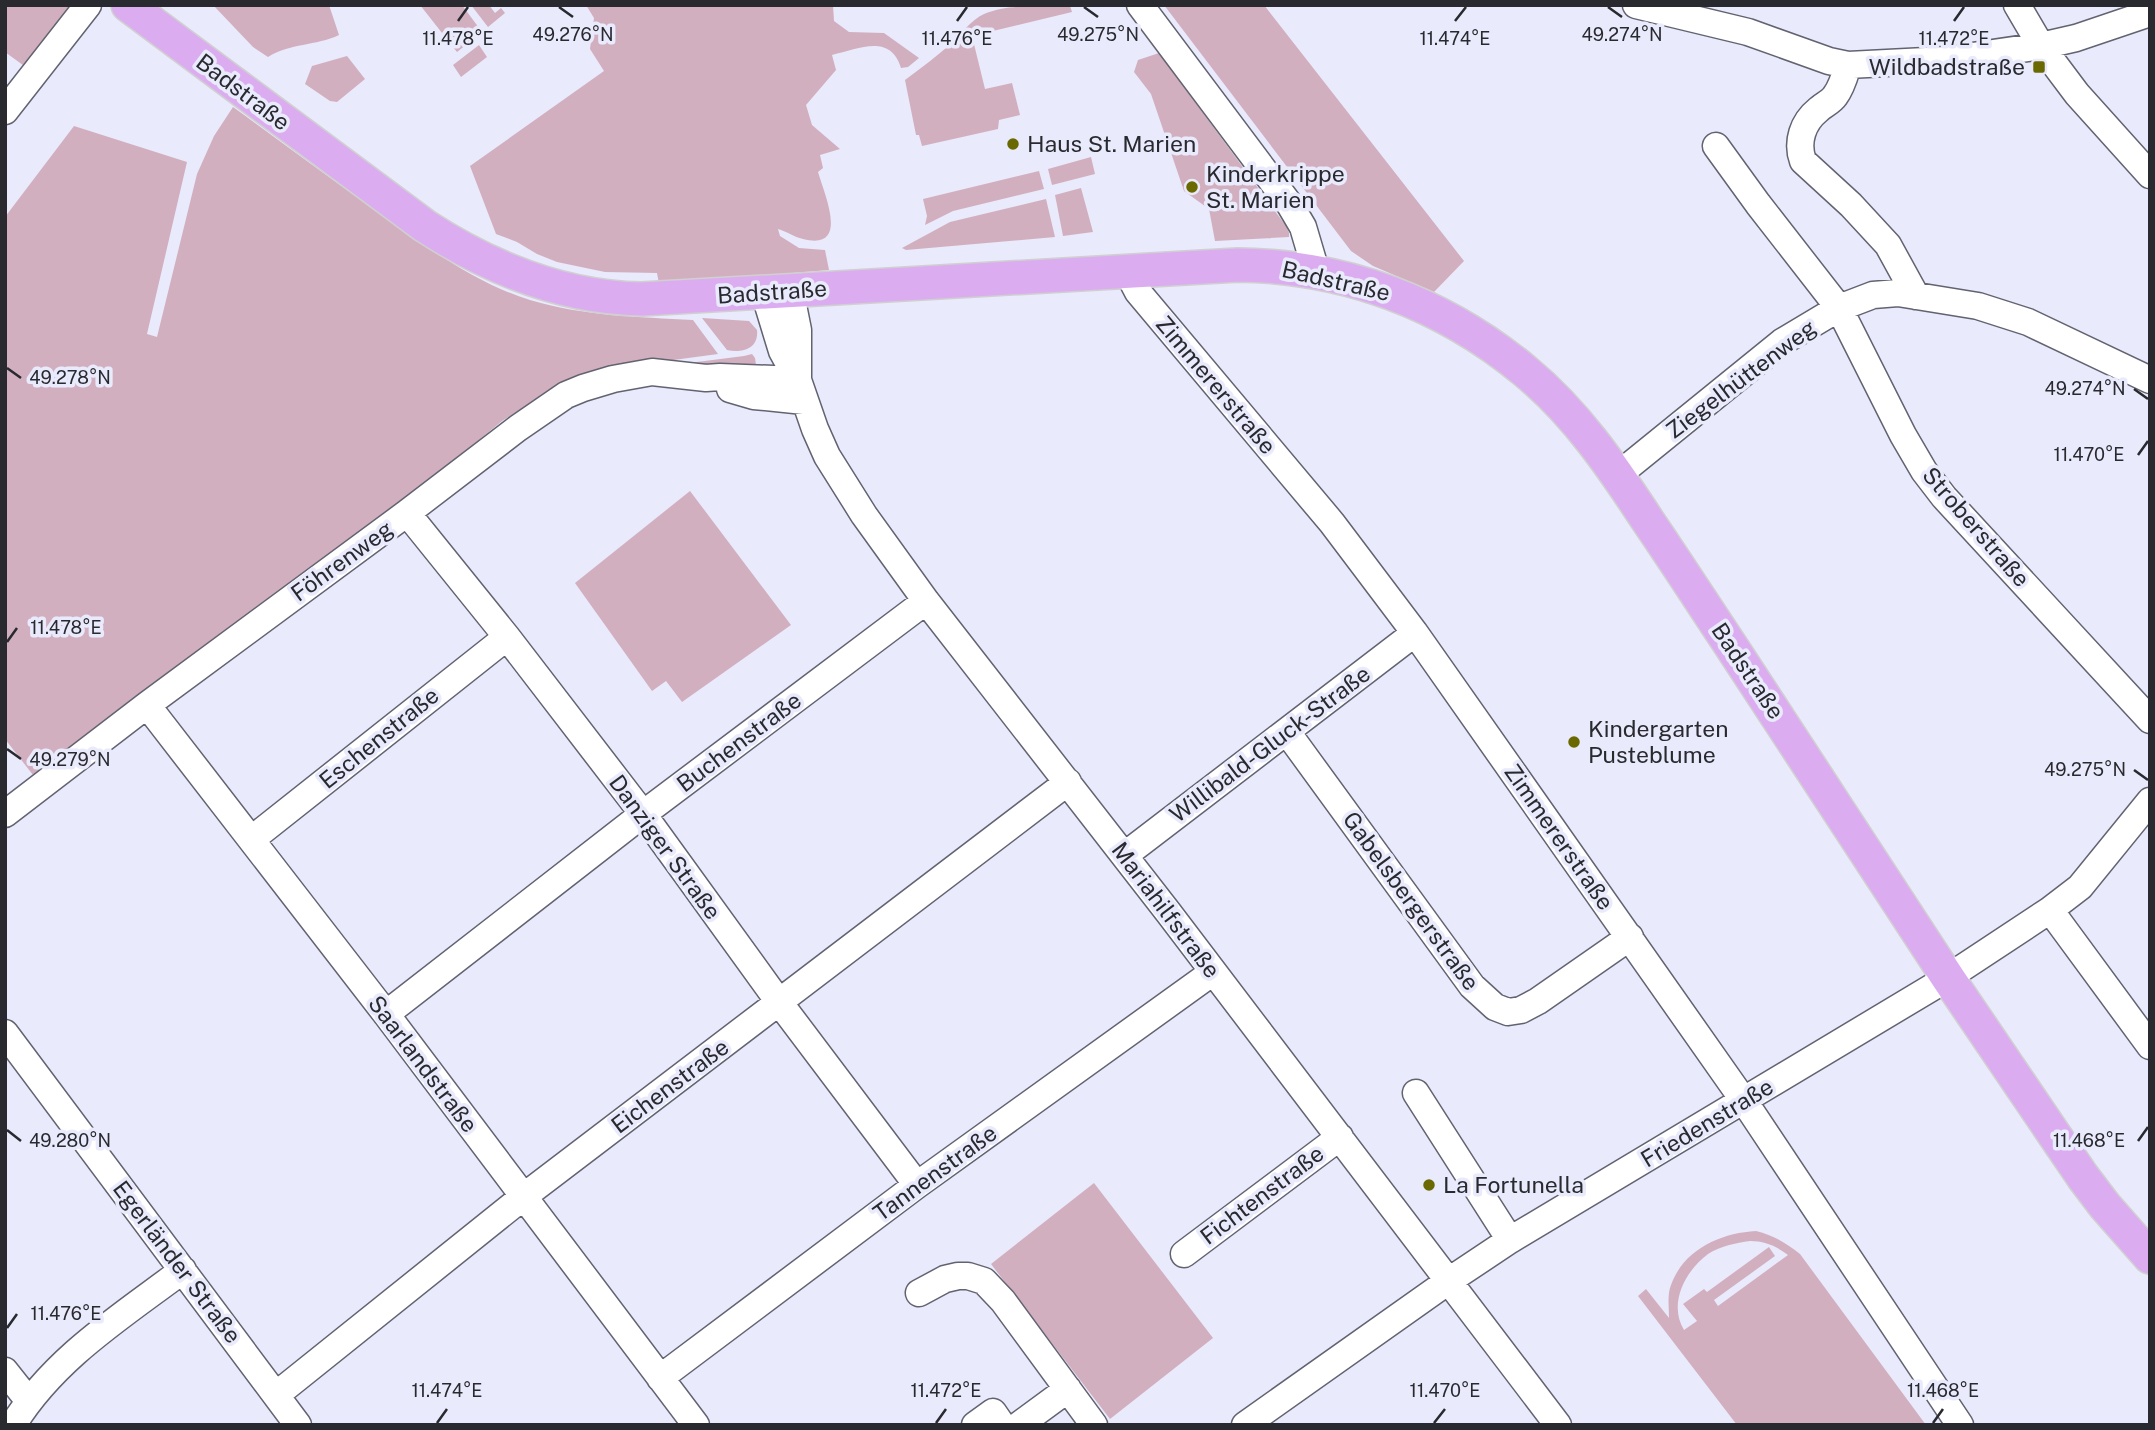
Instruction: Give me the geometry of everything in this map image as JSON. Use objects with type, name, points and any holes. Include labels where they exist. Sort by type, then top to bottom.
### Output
[{"type":"main road","name":"Badstraße","points":[[128,5],[425,226],[497,267],[551,285],[608,297],[642,299],[1238,264],[1278,265],[1316,271],[1397,294],[1474,333],[1527,372],[1556,400],[1586,432],[1618,475],[1948,978],[2083,1177],[2150,1257]]},
{"type":"street","points":[[5,111],[88,5]]},
{"type":"street","points":[[1140,5],[1290,205],[1303,227],[1316,271]]},
{"type":"street","points":[[1636,5],[1748,32],[1829,61],[1848,65],[1945,60],[2041,46],[2076,38],[2150,13]]},
{"type":"street","points":[[2017,5],[2041,46],[2077,94],[2150,175]]},
{"type":"street","points":[[1848,65],[1840,89],[1833,100],[1821,107],[1805,125],[1801,154],[1803,160],[1852,205],[1888,245],[1916,296]]},
{"type":"street","name":"Stroberstraße","points":[[1716,146],[1839,308],[1903,435],[1944,498],[2150,720]]},
{"type":"street","name":"Zimmererstraße","points":[[1127,271],[1138,292],[1332,523],[1415,633],[1744,1101],[1960,1425]]},
{"type":"street","name":"Mariahilfstraße","points":[[777,291],[798,330],[801,391],[827,456],[864,515],[926,601],[1125,855],[1450,1279],[1547,1421]]},
{"type":"street","name":"Ziegelhüttenweg","points":[[1618,475],[1782,342],[1839,308],[1873,295],[1898,293],[1978,306],[2028,322],[2150,380]]},
{"type":"street","name":"Föhrenweg","points":[[5,814],[146,705],[549,405],[574,392],[642,373],[669,373],[706,378],[726,388],[748,394],[801,391]]},
{"type":"street","name":"Danziger Straße","points":[[407,513],[507,636],[643,814],[779,1002],[917,1185]]},
{"type":"street","name":"Buchenstraße","points":[[386,1014],[643,814],[926,601]]},
{"type":"street","name":"Willibald-Gluck-Straße","points":[[1125,855],[1415,633]]},
{"type":"street","name":"Eschenstraße","points":[[252,839],[507,636]]},
{"type":"street","name":"Saarlandstraße","points":[[146,705],[386,1014],[696,1425]]},
{"type":"street","name":"Gabelsbergerstraße","points":[[1287,732],[1472,986],[1495,1007],[1508,1012],[1521,1010],[1630,937]]},
{"type":"street","name":"Eichenstraße","points":[[276,1395],[523,1197],[1068,782]]},
{"type":"street","name":"Friedenstraße","points":[[1245,1425],[1450,1279],[1510,1240],[1948,978],[2050,910],[2080,887],[2150,801]]},
{"type":"street","points":[[2050,910],[2150,1046]]},
{"type":"street","name":"Tannenstraße","points":[[660,1378],[917,1185],[1213,972]]},
{"type":"street","name":"Egerländer Straße","points":[[5,1033],[298,1425]]},
{"type":"street","points":[[1416,1093],[1510,1240]]},
{"type":"street","name":"Fichtenstraße","points":[[1184,1254],[1340,1137]]},
{"type":"street","points":[[13,1425],[28,1400],[61,1365],[183,1270]]},
{"type":"street","points":[[919,1293],[945,1279],[958,1276],[968,1276],[984,1282],[995,1290],[1094,1425]]},
{"type":"street","points":[[5,1371],[28,1400]]},
{"type":"street","points":[[1019,1425],[1068,1389]]},
{"type":"street","points":[[975,1425],[993,1412],[1002,1425]]},
{"type":"shaded area","points":[[5,5],[78,5],[27,68],[5,52]]},
{"type":"shaded area","points":[[213,5],[329,5],[339,35],[285,49],[268,57],[253,47]]},
{"type":"shaded area","points":[[420,5],[462,5],[482,32],[457,52]]},
{"type":"shaded area","points":[[471,5],[489,5],[495,13],[501,8],[505,13],[488,27]]},
{"type":"shaded area","points":[[586,5],[833,5],[834,21],[849,32],[884,33],[919,58],[908,67],[901,68],[896,57],[881,47],[863,47],[832,55],[836,70],[806,105],[812,125],[840,149],[820,155],[823,168],[818,172],[829,207],[830,229],[826,237],[817,241],[800,238],[778,229],[780,236],[799,248],[825,250],[829,270],[659,284],[657,273],[605,272],[557,262],[496,234],[470,166],[604,71],[590,49],[594,18]]},
{"type":"shaded area","points":[[1164,5],[1264,5],[1464,261],[1434,292],[1373,266],[1351,251]]},
{"type":"shaded area","points":[[1070,6],[1072,12],[972,36],[985,89],[1012,83],[1020,115],[999,120],[998,129],[922,146],[919,135],[916,135],[905,80],[984,14],[1015,7]]},
{"type":"shaded area","points":[[479,45],[487,57],[461,77],[453,65]]},
{"type":"shaded area","points":[[1159,53],[1286,226],[1289,237],[1215,241],[1209,209],[1184,191],[1151,94],[1134,72],[1138,60]]},
{"type":"shaded area","points":[[347,56],[365,79],[337,102],[330,101],[305,84],[312,66]]},
{"type":"shaded area","points":[[233,107],[430,249],[468,273],[509,292],[550,305],[611,315],[693,320],[718,354],[666,361],[564,382],[502,421],[407,499],[33,775],[5,739],[5,217],[74,126],[187,162],[147,334],[157,337],[197,174],[214,136]]},
{"type":"shaded area","points":[[1091,157],[1095,174],[1052,185],[1048,169]]},
{"type":"shaded area","points":[[1039,171],[1044,189],[953,211],[925,225],[927,216],[923,199]]},
{"type":"shaded area","points":[[1081,188],[1093,232],[1063,236],[1055,195]]},
{"type":"shaded area","points":[[1046,199],[1055,237],[906,250],[902,248],[950,222]]},
{"type":"shaded area","points":[[702,318],[749,321],[757,330],[755,342],[744,350],[727,350]]},
{"type":"shaded area","points":[[752,354],[757,372],[689,363],[744,356]]},
{"type":"shaded area","points":[[690,491],[791,625],[682,702],[666,681],[652,691],[575,583]]},
{"type":"shaded area","points":[[1094,1183],[1213,1338],[1110,1419],[991,1264]]},
{"type":"shaded area","points":[[1756,1231],[1768,1235],[1800,1254],[1926,1425],[1737,1425],[1638,1296],[1646,1289],[1669,1318],[1670,1289],[1677,1272],[1685,1262],[1705,1245],[1743,1232]],"holes":[[[1755,1241],[1770,1245],[1788,1255],[1718,1306],[1714,1300],[1775,1256],[1769,1247],[1707,1292],[1704,1289],[1683,1304],[1697,1321],[1684,1330],[1679,1320],[1678,1299],[1692,1269],[1708,1254],[1718,1249]]]},
{"type":"place","name":"Wildbadstraße","points":[[2039,67]]},
{"type":"place","name":"Haus St. Marien","points":[[1013,144]]},
{"type":"place","name":"Kinderkrippe St. Marien","points":[[1192,187]]},
{"type":"place","name":"Kindergarten Pusteblume","points":[[1574,742]]},
{"type":"place","name":"La Fortunella","points":[[1429,1185]]}]
